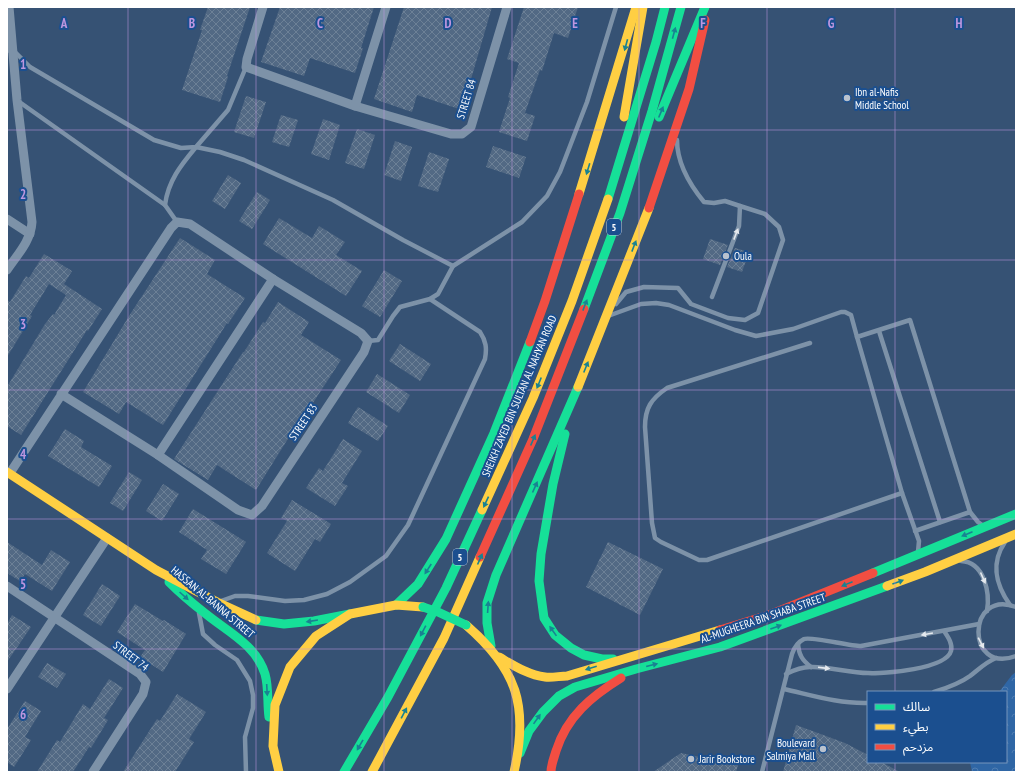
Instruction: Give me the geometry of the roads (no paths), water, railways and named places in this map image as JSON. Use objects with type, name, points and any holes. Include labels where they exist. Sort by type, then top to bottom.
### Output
[{"type":"main road","points":[[396,605],[418,584],[446,539],[494,433],[545,302],[584,180],[636,7]]},
{"type":"main road","points":[[612,187],[643,7]]},
{"type":"main road","name":"SHEIKH ZAYED BIN SULTAN AL NAHYAN ROAD","points":[[344,772],[388,697],[446,588],[496,482],[533,398],[566,314],[612,187],[656,42],[665,7]]},
{"type":"main road","name":"5","points":[[372,772],[444,638],[527,453],[564,361],[620,213],[652,111],[681,7]]},
{"type":"main road","points":[[620,213],[707,7]]},
{"type":"main road","points":[[490,646],[487,623],[487,603],[496,575],[579,385],[650,205],[689,89],[707,7]]},
{"type":"main road","points":[[579,385],[553,484],[541,554],[539,581],[544,618],[555,636],[571,648],[584,655],[602,659],[624,658]]},
{"type":"main road","name":"HASSAN AL-BANNA STREET","points":[[8,473],[156,570],[217,602],[256,620],[284,624],[314,622],[396,605],[423,607],[466,625],[479,635],[499,657]]},
{"type":"main road","name":"AL-MUGHEERA BIN SHABA STREET","points":[[499,657],[519,668],[546,677],[567,676],[769,615],[1016,514]]},
{"type":"main road","name":"AL-MUGHEERA BIN SHABA STREET","points":[[520,753],[529,731],[542,712],[559,696],[575,687],[636,669],[720,648],[925,572],[1015,534]]},
{"type":"main road","name":"HASSAN AL-BANNA STREET","points":[[156,570],[199,609],[244,642],[254,653],[265,674],[273,746]]},
{"type":"main road","points":[[279,772],[273,746],[275,705],[290,667],[316,636],[350,614]]},
{"type":"main road","points":[[499,657],[515,686],[522,720],[520,753],[514,772]]},
{"type":"main road","points":[[552,772],[551,767],[562,734],[578,710],[604,688],[636,669]]},
{"type":"street","points":[[7,270],[30,234],[32,222],[17,100],[9,50],[9,7]]},
{"type":"street","points":[[246,67],[247,59],[263,7]]},
{"type":"street","points":[[355,106],[386,7]]},
{"type":"street","name":"STREET 84","points":[[246,67],[355,106],[451,134],[462,134],[471,127],[507,7]]},
{"type":"street","points":[[7,219],[30,234]]},
{"type":"street","points":[[8,473],[171,228],[177,222],[190,224],[273,279],[360,333],[368,341]]},
{"type":"street","points":[[158,455],[273,279]]},
{"type":"street","name":"STREET 83","points":[[61,394],[158,455],[238,510],[252,515],[262,506],[364,352],[368,341]]},
{"type":"street","points":[[7,689],[107,538]]},
{"type":"street","name":"STREET 74","points":[[7,586],[140,674],[146,682],[144,694],[93,772]]},
{"type":"lane","points":[[368,341],[378,340],[400,307],[430,299],[438,294],[453,266],[522,222],[546,196],[560,172],[587,102],[616,7]]},
{"type":"lane","points":[[9,50],[30,67],[154,140],[181,148],[196,147],[220,152],[244,160],[334,200],[403,240],[453,266]]},
{"type":"lane","points":[[165,205],[167,191],[181,164],[228,110],[246,67]]},
{"type":"lane","points":[[17,100],[165,205],[177,222]]},
{"type":"lane","points":[[607,316],[626,292],[644,287],[678,288],[691,304],[728,318],[745,320],[758,313],[783,240],[779,226],[765,214],[725,201],[714,203],[704,202],[690,182],[682,166],[677,150],[677,123]]},
{"type":"lane","points":[[712,297],[739,226],[740,206]]},
{"type":"lane","points":[[217,602],[235,596],[248,596],[285,601],[304,600],[327,594],[350,582],[386,556],[408,525],[485,359],[487,350],[485,340],[480,332],[430,299]]},
{"type":"lane","points":[[607,316],[641,304],[656,303],[669,305],[735,330],[756,336],[793,329],[841,312],[845,312],[851,316],[902,493],[919,541],[918,553],[915,556]]},
{"type":"lane","points":[[857,337],[910,320],[970,512],[978,522],[987,526]]},
{"type":"lane","points":[[880,330],[940,522]]},
{"type":"lane","points":[[810,343],[667,388],[650,402],[645,420],[645,427],[652,523],[655,538],[660,542],[698,560],[707,560],[902,493]]},
{"type":"lane","points":[[915,531],[970,512]]},
{"type":"lane","points":[[1010,605],[1000,589],[996,573],[996,564],[1001,549],[1015,534]]},
{"type":"lane","points":[[925,572],[957,562],[971,564],[981,573],[986,586],[988,596],[987,611]]},
{"type":"lane","points":[[1016,607],[1010,605],[998,605],[987,611],[978,624],[978,638],[985,650],[996,658],[1003,659],[1016,656]]},
{"type":"lane","points":[[199,609],[203,634],[215,645],[237,660],[250,681],[253,695],[253,708],[245,737],[246,772]]},
{"type":"lane","points":[[762,772],[792,654],[798,644],[806,638],[861,646],[978,624]]},
{"type":"lane","points":[[786,674],[798,669],[811,667],[873,673],[910,670],[928,666],[946,658],[951,652],[951,643],[944,631]]},
{"type":"lane","points":[[798,644],[798,651],[801,658],[811,667]]},
{"type":"lane","points":[[938,691],[949,688],[960,682],[987,662],[996,658]]},
{"type":"lane","points":[[784,689],[828,699],[854,703],[867,703]]},
{"type":"place","name":"Ibn al-Nafis Middle School","points":[[847,98]]},
{"type":"place","name":"Oula","points":[[726,256]]},
{"type":"place","name":"Boulevard Salmiya Mall","points":[[823,749]]},
{"type":"place","name":"Jarir Bookstore","points":[[691,759]]}]
